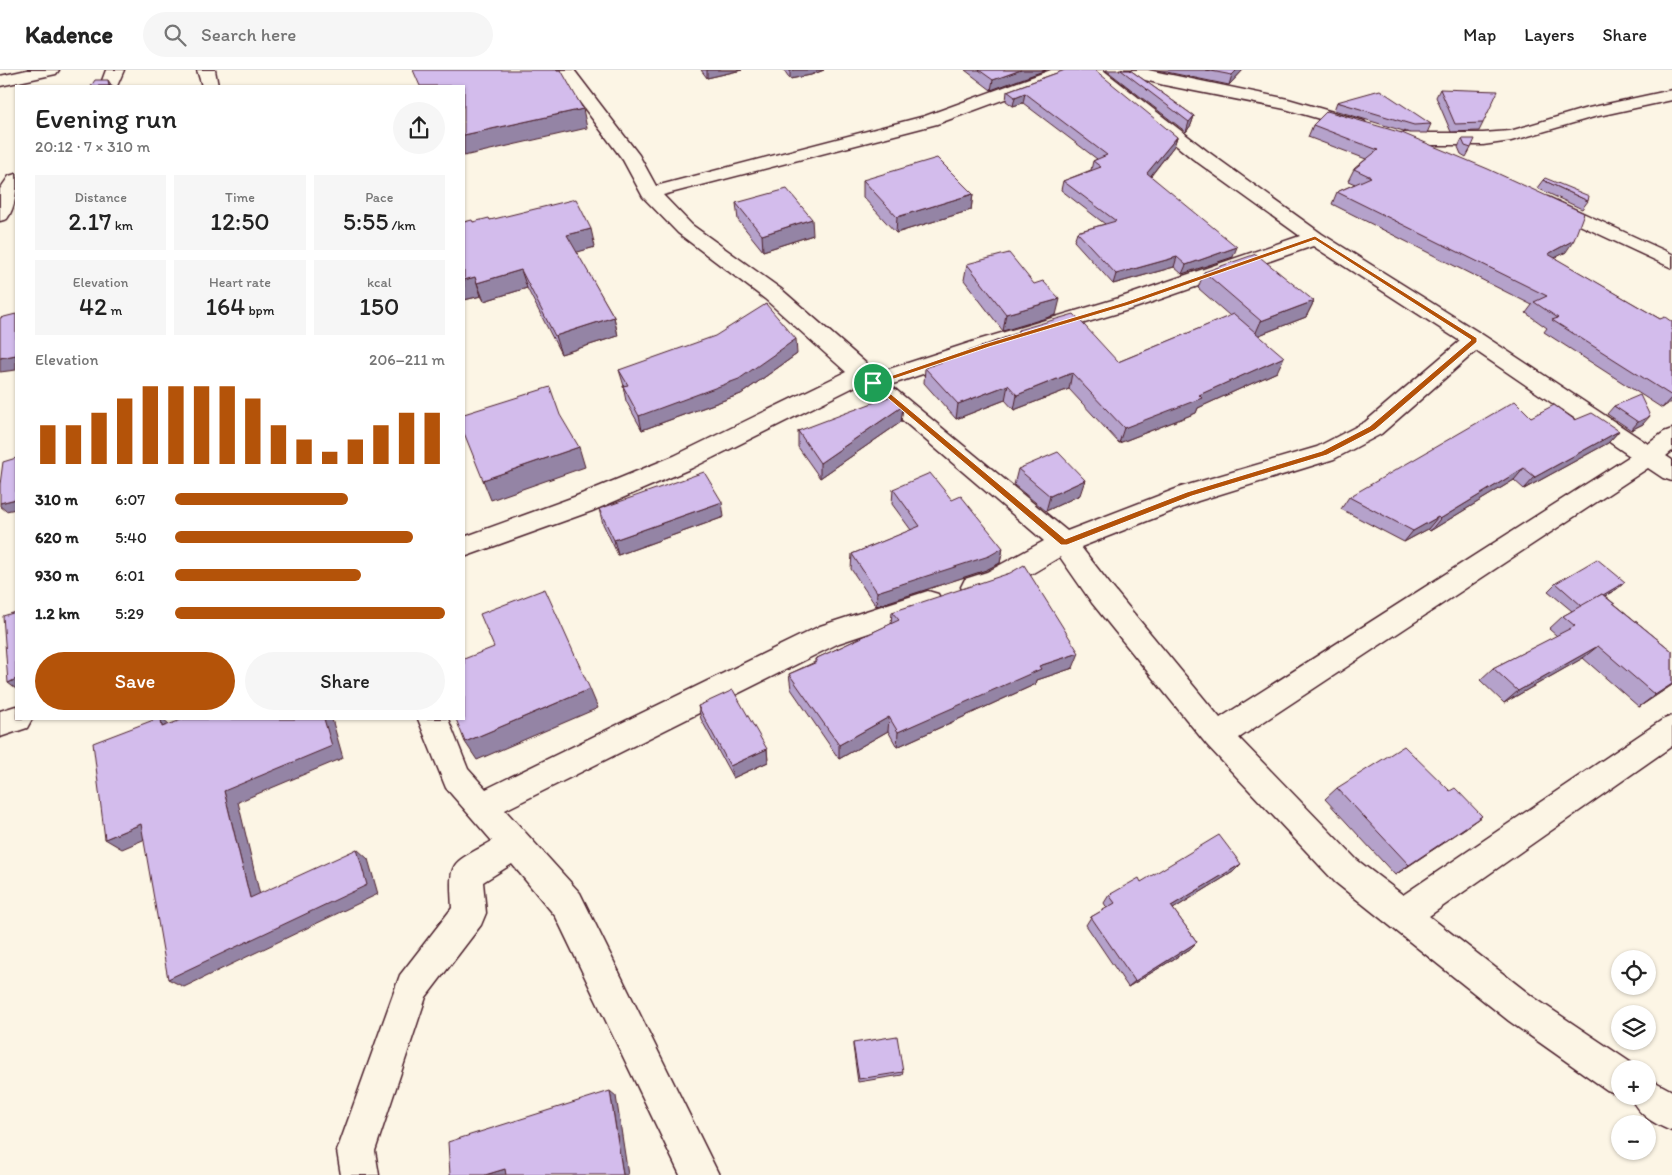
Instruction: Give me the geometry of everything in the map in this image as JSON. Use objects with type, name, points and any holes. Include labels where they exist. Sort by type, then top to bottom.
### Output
[{"type":"street","points":[[0,81],[50,70]]},
{"type":"street","points":[[109,85],[115,70]]},
{"type":"street","points":[[206,70],[210,85]]},
{"type":"street","points":[[565,70],[632,159],[650,193],[685,229],[773,294],[868,378],[1064,543],[1102,594],[1217,736],[1346,871],[1521,1009],[1611,1071]]},
{"type":"street","points":[[650,193],[930,120],[1067,70]]},
{"type":"street","points":[[1092,70],[1200,155],[1315,238],[1475,340],[1672,472]]},
{"type":"street","points":[[1129,70],[1164,80],[1288,104],[1389,134],[1446,157]]},
{"type":"street","points":[[1389,134],[1483,139],[1512,136],[1590,113],[1672,96]]},
{"type":"street","points":[[0,215],[9,190],[15,181]]},
{"type":"street","points":[[1533,196],[1672,262]]},
{"type":"street","points":[[465,547],[584,504],[674,466],[868,378],[986,346],[1127,303],[1315,238]]},
{"type":"street","points":[[482,806],[830,634],[996,580],[1064,543],[1190,494],[1324,453],[1373,428],[1475,340]]},
{"type":"street","points":[[1217,736],[1648,456],[1672,438]]},
{"type":"street","points":[[0,724],[15,720]]},
{"type":"street","points":[[433,720],[457,778],[568,904],[700,1175]]},
{"type":"street","points":[[1402,915],[1672,729]]},
{"type":"street","points":[[360,1175],[356,1151],[412,987],[469,913],[466,874],[515,845]]},
{"type":"street","points":[[1656,1102],[1672,1113]]},
{"type":"building","points":[[413,70],[561,70],[583,109],[465,135],[465,85],[420,85]]},
{"type":"building","points":[[979,70],[1021,70],[993,80]]},
{"type":"building","points":[[1065,70],[1095,70],[1177,137],[1147,173],[1237,247],[1186,265],[1177,257],[1116,274],[1077,232],[1116,221],[1063,181],[1101,167],[1093,161],[1107,155],[1025,93],[1015,97],[1007,91]]},
{"type":"building","points":[[1121,70],[1130,70],[1194,116],[1189,122]]},
{"type":"building","points":[[1206,70],[1237,70],[1232,75]]},
{"type":"building","points":[[95,80],[108,80],[109,85],[92,85]]},
{"type":"building","points":[[1440,89],[1498,91],[1483,123],[1455,124]]},
{"type":"building","points":[[1380,90],[1431,124],[1414,125],[1337,102]]},
{"type":"building","points":[[1327,111],[1402,133],[1488,169],[1584,213],[1574,240],[1548,254],[1660,319],[1665,317],[1672,322],[1672,396],[1552,320],[1558,318],[1534,302],[1547,296],[1337,192],[1371,177],[1354,169],[1378,150],[1313,125]]},
{"type":"building","points":[[1462,139],[1475,139],[1471,148],[1465,146]]},
{"type":"building","points":[[937,158],[973,194],[897,217],[863,180]]},
{"type":"building","points":[[1545,178],[1589,196],[1588,201],[1543,180]]},
{"type":"building","points":[[787,189],[812,219],[762,235],[736,203]]},
{"type":"building","points":[[576,199],[591,229],[567,235],[614,317],[555,336],[521,270],[477,283],[475,277],[465,280],[465,222],[489,218],[490,220]]},
{"type":"building","points":[[1009,253],[1034,284],[1043,281],[1060,299],[1006,314],[967,264]]},
{"type":"building","points":[[1256,254],[1314,301],[1261,321],[1204,272]]},
{"type":"building","points":[[766,304],[796,339],[739,379],[639,416],[623,386],[628,385],[619,370],[715,336]]},
{"type":"building","points":[[15,314],[15,355],[0,358],[0,318]]},
{"type":"building","points":[[1074,314],[1118,362],[1234,314],[1284,357],[1199,395],[1202,398],[1124,428],[1072,373],[1017,395],[1008,385],[958,404],[925,368],[1019,333],[1018,330]]},
{"type":"building","points":[[550,387],[560,415],[579,447],[483,480],[465,435],[465,414]]},
{"type":"building","points":[[1640,395],[1650,416],[1638,422],[1614,406]]},
{"type":"building","points":[[891,396],[903,406],[820,463],[798,431]]},
{"type":"building","points":[[1515,401],[1531,417],[1554,405],[1575,420],[1592,413],[1619,431],[1535,477],[1524,468],[1440,519],[1438,517],[1413,531],[1349,497]]},
{"type":"building","points":[[1058,452],[1085,480],[1050,496],[1018,469]]},
{"type":"building","points":[[15,458],[15,499],[0,503],[0,484],[3,462]]},
{"type":"building","points":[[704,472],[722,502],[614,540],[599,509]]},
{"type":"building","points":[[930,473],[952,500],[961,496],[1003,548],[989,556],[877,592],[852,554],[920,526],[893,489]]},
{"type":"building","points":[[1597,559],[1625,582],[1582,606],[1556,583]]},
{"type":"building","points":[[1024,565],[1079,653],[1039,666],[1041,669],[898,732],[889,717],[839,745],[789,674],[817,662],[815,659],[899,620],[892,612],[1010,573]]},
{"type":"building","points":[[545,589],[590,689],[465,742],[456,720],[465,720],[465,659],[494,647],[480,614]]},
{"type":"building","points":[[1602,594],[1672,651],[1672,684],[1655,695],[1598,646],[1518,691],[1493,668],[1575,626],[1563,616]]},
{"type":"building","points":[[15,612],[15,680],[8,683],[3,616]]},
{"type":"building","points":[[733,690],[767,749],[730,766],[698,706]]},
{"type":"building","points":[[153,720],[161,720],[162,727],[181,720],[324,720],[332,746],[224,791],[250,898],[357,849],[367,885],[168,979],[141,824],[105,839],[93,743]]},
{"type":"building","points":[[1404,746],[1450,791],[1455,788],[1482,816],[1409,865],[1337,788]]},
{"type":"building","points":[[1219,835],[1241,864],[1171,906],[1197,942],[1135,981],[1091,917],[1115,903],[1109,895],[1139,878],[1141,882]]},
{"type":"building","points":[[897,1036],[903,1072],[859,1079],[853,1043]]},
{"type":"building","points":[[610,1091],[623,1175],[506,1175],[505,1169],[485,1175],[450,1175],[448,1142]]},
{"type":"route","points":[[1315,238],[1475,340],[1373,428],[1324,453],[1190,494],[1064,543],[873,383],[1127,303],[1315,238]]}]
